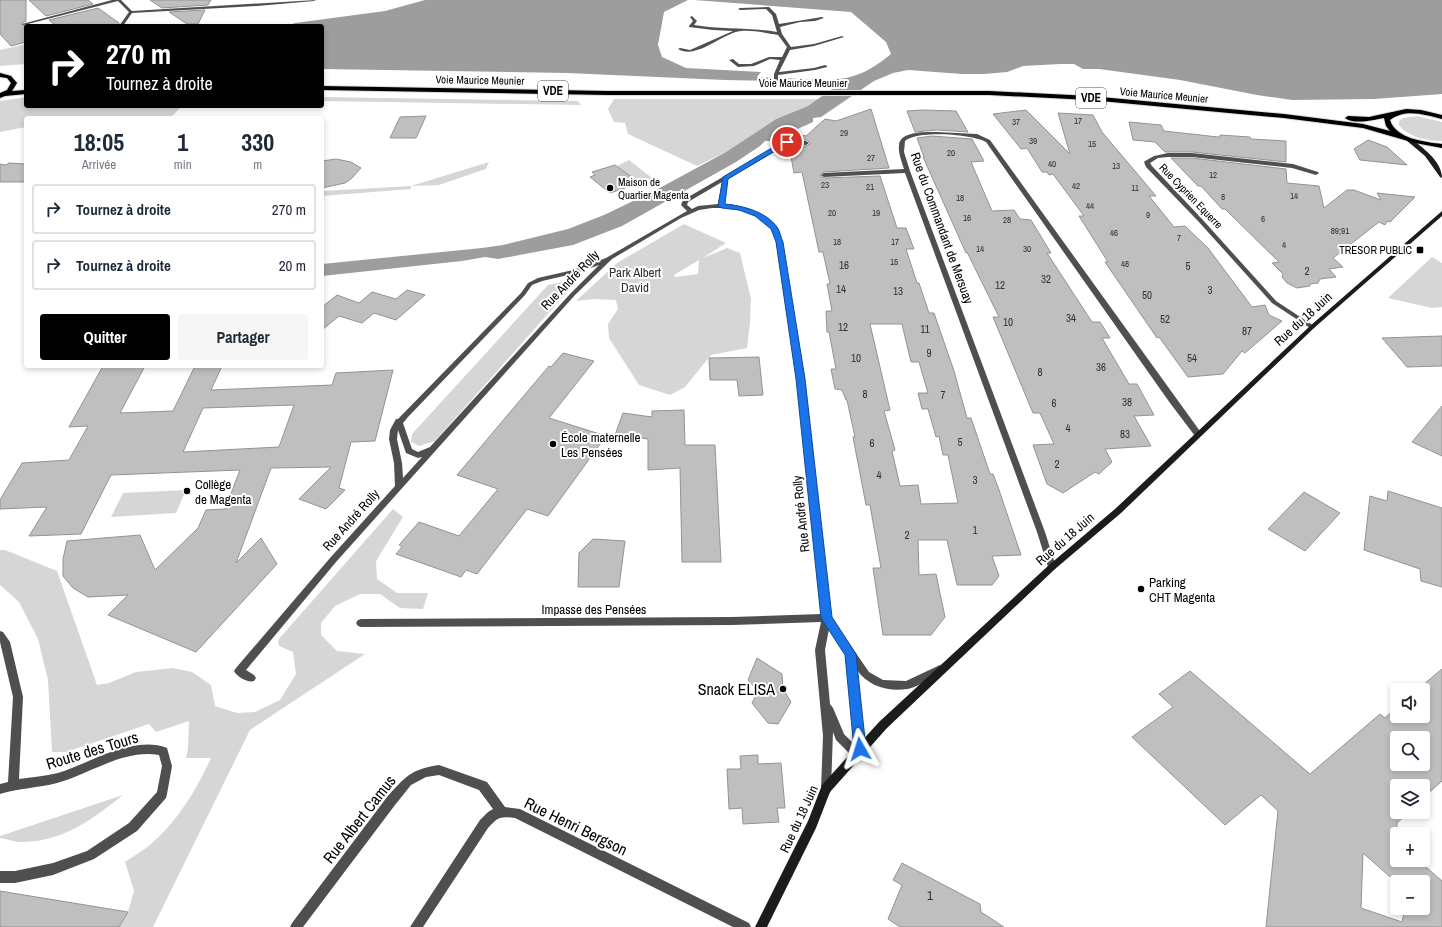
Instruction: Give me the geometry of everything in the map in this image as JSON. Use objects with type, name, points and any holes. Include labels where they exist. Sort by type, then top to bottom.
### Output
[{"type":"main road","points":[[0,74],[9,77],[14,83],[22,85]]},
{"type":"main road","points":[[2,95],[9,91],[14,83]]},
{"type":"main road","name":"Voie Maurice Meunier","points":[[324,88],[450,89],[608,93],[989,93],[1090,98],[1284,116],[1363,126],[1401,136]]},
{"type":"main road","points":[[2,95],[24,92]]},
{"type":"main road","name":"Voie Maurice Meunier","points":[[1284,116],[1356,119],[1408,112],[1420,112],[1442,117]]},
{"type":"main road","points":[[1391,115],[1387,119],[1387,124],[1392,130],[1401,136],[1420,143],[1442,146]]},
{"type":"main road","points":[[1408,139],[1428,156],[1437,166],[1442,176]]},
{"type":"main road","name":"Rue du 18 Juin","points":[[761,927],[812,824],[826,789],[883,725],[1052,567],[1118,511],[1312,327],[1442,213]]},
{"type":"street","points":[[24,24],[118,0],[131,12],[258,5],[314,0]]},
{"type":"street","points":[[740,9],[767,8],[774,14],[780,34],[788,46],[784,59],[776,74],[776,82]]},
{"type":"street","points":[[122,24],[131,12]]},
{"type":"street","points":[[692,17],[696,21],[691,26],[701,28],[769,31],[780,34]]},
{"type":"street","points":[[778,26],[800,20],[815,20],[822,18]]},
{"type":"street","points":[[680,50],[690,51],[696,47],[742,29]]},
{"type":"street","points":[[788,49],[814,45],[842,37]]},
{"type":"street","points":[[731,60],[738,66],[752,65],[769,58],[784,59]]},
{"type":"street","points":[[776,74],[825,66]]},
{"type":"street","name":"Rue du Commandant de Mersuay","points":[[1052,567],[1038,525],[907,171],[901,147],[904,138],[911,135],[965,134],[979,136],[988,141],[996,149],[1172,401],[1198,434]]},
{"type":"street","points":[[691,212],[684,205],[685,201],[787,142],[806,143]]},
{"type":"street","name":"Rue Cyprien Equerre","points":[[1312,327],[1274,302],[1200,220],[1149,167],[1147,162],[1156,157],[1168,155],[1192,155],[1293,166],[1316,173]]},
{"type":"street","points":[[824,175],[907,171]]},
{"type":"street","points":[[722,206],[725,178]]},
{"type":"street","name":"Rue André Rolly","points":[[251,678],[239,671],[328,565],[573,294],[610,258],[698,208],[722,206],[740,208],[758,214],[774,228],[779,242],[801,379],[826,618],[820,650],[826,701],[828,736],[826,789]]},
{"type":"street","points":[[399,488],[398,463],[393,440],[394,430],[399,421],[523,294],[530,284],[540,279],[575,272],[610,258]]},
{"type":"street","points":[[399,421],[409,451],[418,455],[435,448]]},
{"type":"street","name":"Rue André Rolly","points":[[826,618],[866,675],[882,684],[907,685],[943,668]]},
{"type":"street","name":"Impasse des Pensées","points":[[361,623],[732,621],[826,618]]},
{"type":"street","points":[[0,635],[5,642],[18,697],[12,784]]},
{"type":"street","name":"Rue André Rolly","points":[[850,654],[859,752]]},
{"type":"street","name":"Rue André Rolly","points":[[826,701],[840,737],[859,752]]},
{"type":"street","name":"Route des Tours","points":[[0,789],[12,784],[34,783],[58,778],[126,753],[154,748],[163,751],[167,766],[162,794],[133,828],[90,855],[53,869],[15,877],[0,877]]},
{"type":"street","name":"Rue Albert Camus","points":[[296,927],[391,801],[407,782],[424,772],[439,770],[483,786],[502,812]]},
{"type":"street","name":"Rue Henri Bergson","points":[[416,927],[484,824],[494,813],[502,812],[516,813],[745,927]]},
{"type":"green space","points":[[24,44],[24,64],[0,66],[0,50]]},
{"type":"green space","points":[[24,97],[24,108],[180,108],[172,116],[24,116],[24,127],[0,132],[0,101]]},
{"type":"green space","points":[[324,97],[578,101],[581,105],[324,101]]},
{"type":"green space","points":[[614,99],[820,99],[808,106],[776,119],[726,152],[697,166],[628,134],[625,123],[614,122],[608,109]]},
{"type":"green space","points":[[1417,116],[1442,122],[1442,141],[1418,138],[1407,133],[1399,125],[1399,121],[1403,118]]},
{"type":"green space","points":[[629,160],[652,178],[640,183],[617,166]]},
{"type":"green space","points":[[489,162],[486,169],[439,185],[411,186]]},
{"type":"green space","points":[[411,186],[411,189],[324,196],[324,191]]},
{"type":"green space","name":"Park Albert David","points":[[684,224],[726,243],[703,258],[727,248],[740,253],[751,299],[747,348],[711,355],[685,387],[670,395],[639,385],[609,338],[608,324],[618,309],[616,300],[594,299],[576,301],[617,263]],"holes":[[[699,260],[698,274],[675,277],[674,275]]]},
{"type":"green space","points":[[1432,257],[1442,263],[1442,307],[1432,308],[1388,298]]},
{"type":"green space","points":[[576,279],[578,280],[435,441],[419,446],[411,442],[412,434],[548,285]]},
{"type":"green space","points":[[186,490],[176,513],[111,517],[123,493]]},
{"type":"green space","points":[[393,509],[403,517],[376,561],[377,579],[397,593],[428,593],[423,609],[400,608],[380,594],[360,594],[335,606],[321,623],[321,635],[337,651],[365,654],[250,730],[153,927],[119,927],[128,912],[134,891],[125,862],[145,849],[170,825],[193,793],[211,758],[186,758],[189,721],[156,732],[149,724],[66,752],[52,752],[48,680],[38,639],[19,602],[0,585],[0,550],[5,550],[57,571],[97,685],[109,683],[136,672],[173,668],[192,672],[211,685],[215,706],[237,713],[255,712],[280,700],[296,674],[293,652],[279,646],[278,640]]},
{"type":"green space","points":[[123,795],[89,820],[52,838],[39,841],[21,842],[0,838],[0,836]]},
{"type":"shaded area","points":[[425,0],[688,0],[664,12],[658,45],[662,57],[686,68],[761,72],[757,77],[773,78],[772,81],[567,73],[324,69],[324,24],[293,24],[385,11]]},
{"type":"shaded area","points":[[694,0],[1442,0],[1442,94],[1374,99],[1292,100],[1257,95],[1180,80],[1099,69],[1083,69],[1074,64],[1023,66],[1007,72],[984,74],[908,70],[893,73],[874,81],[821,117],[813,118],[813,122],[771,141],[765,141],[736,162],[622,226],[573,245],[498,259],[485,257],[462,261],[324,276],[324,264],[482,248],[503,245],[568,229],[604,215],[656,190],[726,152],[776,119],[808,106],[842,82],[780,81],[780,78],[826,80],[851,77],[877,65],[891,54],[886,42],[851,12]]},
{"type":"building","points":[[0,0],[26,0],[26,21],[21,24],[24,25],[24,43],[11,46],[0,34]]},
{"type":"building","points":[[29,0],[88,0],[93,4],[46,16]]},
{"type":"building","points":[[150,0],[211,0],[208,5],[162,8]]},
{"type":"building","points":[[98,8],[119,23],[54,24],[49,20]]},
{"type":"building","points":[[205,10],[198,24],[187,24],[169,12]]},
{"type":"building","points":[[871,109],[889,168],[824,172],[820,175],[824,178],[880,176],[897,228],[906,228],[914,249],[906,249],[917,283],[919,283],[929,313],[934,313],[954,371],[967,418],[971,418],[990,474],[993,474],[998,487],[1021,555],[992,556],[999,576],[992,585],[957,585],[947,540],[918,540],[919,575],[936,574],[945,617],[931,635],[883,635],[873,568],[881,568],[870,505],[866,505],[853,437],[855,437],[847,400],[842,390],[835,389],[831,369],[836,369],[829,332],[827,332],[826,311],[832,311],[827,284],[830,284],[823,252],[819,252],[802,172],[794,173],[789,146],[806,146],[810,144],[807,140],[796,139],[801,135],[806,136],[825,119],[836,121]],"holes":[[[870,324],[902,324],[911,362],[919,362],[928,393],[918,393],[922,409],[928,409],[936,437],[939,436],[943,455],[948,455],[958,503],[921,504],[918,485],[900,486],[892,451],[895,450],[884,411],[890,410]]]},
{"type":"building","points":[[1026,110],[1070,154],[1058,113],[1093,115],[1102,132],[1156,196],[1149,196],[1174,227],[1185,226],[1208,248],[1252,307],[1265,305],[1269,315],[1282,321],[1245,353],[1242,351],[1223,374],[1188,377],[1159,337],[1157,338],[1105,262],[1108,262],[1079,216],[1084,216],[1053,174],[1049,175],[1047,172],[1042,172],[1027,148],[1021,149],[993,114]]},
{"type":"building","points":[[907,111],[956,111],[968,132],[937,130],[915,132]]},
{"type":"building","points":[[426,116],[416,138],[390,138],[400,117]]},
{"type":"building","points":[[1129,122],[1161,125],[1164,131],[1218,137],[1220,137],[1220,135],[1286,141],[1286,162],[1192,152],[1165,152],[1155,142],[1133,140]]},
{"type":"building","points":[[932,136],[972,139],[984,161],[971,162],[992,211],[1014,210],[1020,219],[1031,220],[1051,253],[1047,253],[1092,322],[1100,322],[1110,338],[1102,338],[1129,384],[1137,384],[1154,415],[1134,416],[1151,446],[1105,449],[1112,462],[1099,474],[1095,472],[1063,493],[1047,484],[1033,445],[1054,444],[1040,413],[1033,413],[993,317],[999,317],[967,252],[966,253],[923,157],[917,138]]},
{"type":"building","points":[[1368,140],[1387,147],[1407,165],[1360,160],[1354,149]]},
{"type":"building","points":[[1171,158],[1192,158],[1286,169],[1287,183],[1319,186],[1324,208],[1347,190],[1354,190],[1381,200],[1377,193],[1415,197],[1390,222],[1387,221],[1385,225],[1379,222],[1333,258],[1343,267],[1329,269],[1336,277],[1320,279],[1318,283],[1297,288],[1287,283],[1282,277],[1283,274],[1272,263],[1279,262],[1225,209],[1222,209],[1201,186],[1198,186]]},
{"type":"building","points":[[336,159],[351,162],[361,168],[345,183],[324,188],[324,161]]},
{"type":"building","points":[[9,163],[24,164],[24,182],[0,182],[0,164],[6,165]]},
{"type":"building","points":[[615,165],[640,183],[610,193],[590,177],[595,175],[592,172]]},
{"type":"building","points":[[407,290],[425,295],[396,320],[374,313],[362,323],[339,316],[324,328],[324,305],[337,295],[359,303],[372,292],[396,299]]},
{"type":"building","points":[[1442,336],[1442,366],[1407,367],[1382,338]]},
{"type":"building","points":[[563,353],[594,361],[549,418],[606,436],[548,516],[527,509],[477,574],[466,570],[461,577],[396,554],[402,547],[399,545],[419,522],[459,536],[498,489],[457,475],[549,366],[551,367]]},
{"type":"building","points":[[759,357],[763,395],[739,396],[737,380],[710,380],[709,358]]},
{"type":"building","points":[[102,368],[144,368],[120,413],[173,411],[194,368],[221,368],[211,390],[332,385],[336,373],[393,370],[375,441],[351,442],[339,488],[345,490],[326,509],[299,499],[331,467],[271,468],[236,563],[261,538],[277,564],[196,652],[108,615],[128,595],[88,597],[73,588],[63,576],[63,559],[67,541],[140,535],[155,570],[198,528],[206,510],[225,509],[240,470],[111,475],[81,534],[29,536],[47,507],[0,509],[0,500],[22,463],[69,460],[88,426],[69,427]],"holes":[[[294,405],[279,447],[183,452],[203,408]]]},
{"type":"building","points":[[1442,406],[1442,456],[1412,442]]},
{"type":"building","points":[[684,410],[685,445],[715,445],[721,562],[682,562],[680,468],[648,470],[648,439],[615,435],[623,413],[652,417],[652,411]]},
{"type":"building","points":[[1388,491],[1442,508],[1442,587],[1421,581],[1420,569],[1364,550],[1370,496],[1387,501]]},
{"type":"building","points":[[1304,492],[1340,513],[1305,551],[1268,529]]},
{"type":"building","points":[[593,539],[625,541],[619,587],[578,587],[579,553]]},
{"type":"building","points":[[757,658],[782,674],[783,689],[791,702],[778,724],[768,723],[752,703],[758,691],[748,680]]},
{"type":"building","points":[[1442,669],[1442,781],[1430,792],[1430,779],[1390,779],[1390,819],[1401,819],[1397,823],[1397,827],[1390,827],[1390,867],[1426,867],[1442,881],[1442,927],[1266,927],[1278,811],[1261,795],[1225,825],[1132,737],[1173,707],[1159,694],[1190,671],[1310,774],[1380,714],[1385,718],[1390,713],[1390,723],[1430,723],[1430,683],[1425,683]]},
{"type":"building","points":[[758,755],[758,764],[781,763],[785,808],[777,808],[779,822],[743,824],[742,808],[729,809],[727,769],[741,769],[740,756]]},
{"type":"building","points":[[902,863],[980,904],[981,912],[1004,927],[900,927],[888,919],[902,885],[893,880]]},
{"type":"building","points":[[0,891],[128,912],[119,927],[0,927]]},
{"type":"place","name":"Maison de Quartier Magenta","points":[[610,188]]},
{"type":"place","name":"TRESOR PUBLIC","points":[[1420,250]]},
{"type":"place","name":"École maternelle Les Pensées","points":[[553,444]]},
{"type":"place","name":"Collège de Magenta","points":[[187,491]]},
{"type":"place","name":"Parking CHT Magenta","points":[[1141,589]]},
{"type":"place","name":"Snack ELISA","points":[[783,689]]},
{"type":"route","points":[[787,142],[725,178],[722,206],[740,208],[758,214],[774,228],[779,242],[801,379],[826,618],[850,654],[860,749]]}]
